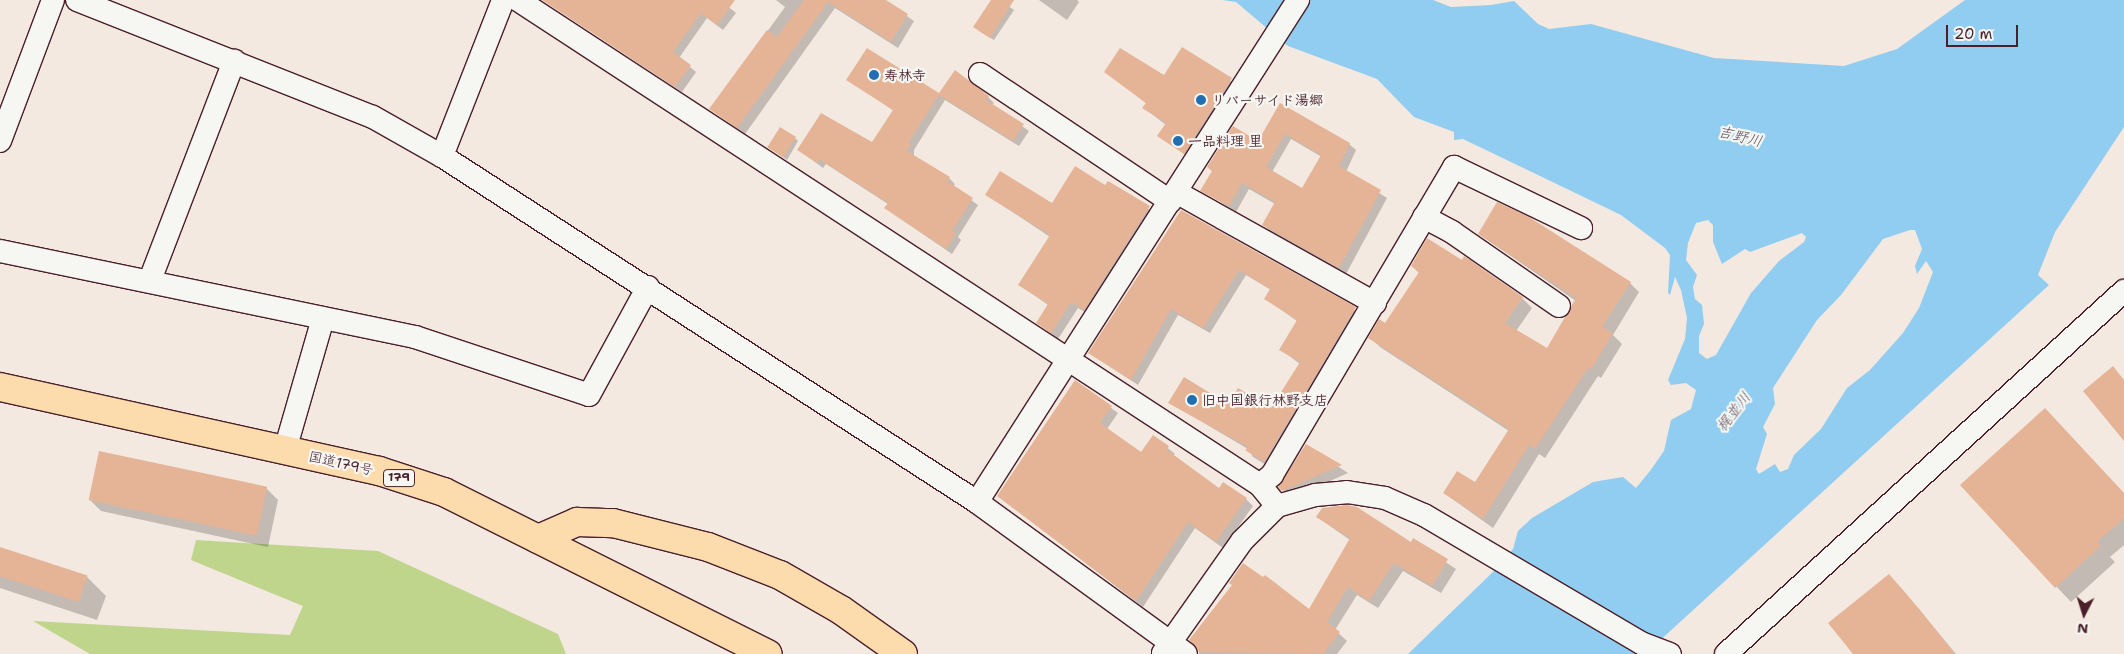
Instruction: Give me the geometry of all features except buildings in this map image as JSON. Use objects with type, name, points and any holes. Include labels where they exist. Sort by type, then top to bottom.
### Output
[{"type":"highway","name":"国道179号","points":[[0,387],[379,471],[444,492],[768,654]]},
{"type":"highway","points":[[538,539],[577,522],[613,523],[708,547],[780,575],[841,610],[902,654]]},
{"type":"street","points":[[0,141],[53,0]]},
{"type":"street","points":[[77,0],[373,116],[442,156],[648,287],[977,502],[1173,650],[1242,541],[1277,506],[1314,495],[1347,492],[1385,498],[1424,515],[1476,548],[1641,643],[1670,654]]},
{"type":"street","points":[[442,156],[503,0]]},
{"type":"street","points":[[518,0],[1260,485],[1277,506]]},
{"type":"street","points":[[977,502],[1298,0]]},
{"type":"street","points":[[150,280],[234,61]]},
{"type":"street","points":[[980,74],[1173,196],[1375,303]]},
{"type":"street","points":[[1260,485],[1272,476],[1454,167],[1581,228]]},
{"type":"street","points":[[1424,218],[1452,232],[1559,306]]},
{"type":"street","points":[[0,251],[150,280],[415,337],[589,395],[648,287]]},
{"type":"street","points":[[1726,654],[2124,291]]},
{"type":"street","points":[[285,450],[324,318]]},
{"type":"green space","points":[[196,540],[378,551],[558,634],[566,654],[90,654],[33,621],[290,635],[303,606],[191,560]]},
{"type":"water","points":[[1222,0],[1433,0],[1451,7],[1491,5],[1514,1],[1538,24],[1549,29],[1591,24],[1714,58],[1844,66],[1897,49],[1965,0],[2124,0],[2124,127],[2055,232],[2038,275],[2049,285],[1645,654],[1408,654],[1495,570],[1513,549],[1518,531],[1532,518],[1593,482],[1623,477],[1636,488],[1650,471],[1664,451],[1671,420],[1691,409],[1696,390],[1686,383],[1671,385],[1668,380],[1685,339],[1687,318],[1681,290],[1675,277],[1670,295],[1668,293],[1670,255],[1665,248],[1621,215],[1463,139],[1454,140],[1454,132],[1414,117],[1377,79],[1288,46],[1236,2]],"holes":[[[1708,220],[1713,225],[1713,242],[1722,264],[1745,249],[1750,252],[1802,233],[1806,237],[1804,242],[1779,261],[1751,293],[1716,355],[1707,359],[1699,353],[1699,336],[1704,324],[1702,305],[1695,299],[1693,287],[1697,275],[1686,260],[1688,243],[1696,223]],[[1915,230],[1922,249],[1915,266],[1917,274],[1926,261],[1933,272],[1919,308],[1903,333],[1870,370],[1847,388],[1821,429],[1794,455],[1788,469],[1780,472],[1775,464],[1759,474],[1756,469],[1767,434],[1763,427],[1775,404],[1773,388],[1817,320],[1841,295],[1883,239]]]},
{"type":"place","name":"寿林寺","points":[[874,75]]},
{"type":"place","name":"リバーサイド湯郷","points":[[1201,100]]},
{"type":"place","name":"一品料理 里","points":[[1178,141]]},
{"type":"place","name":"旧中国銀行林野支店","points":[[1192,400]]},
{"type":"water label","name":"吉野川","points":[[1740,137]]},
{"type":"water label","name":"梶並川","points":[[1734,412]]}]
